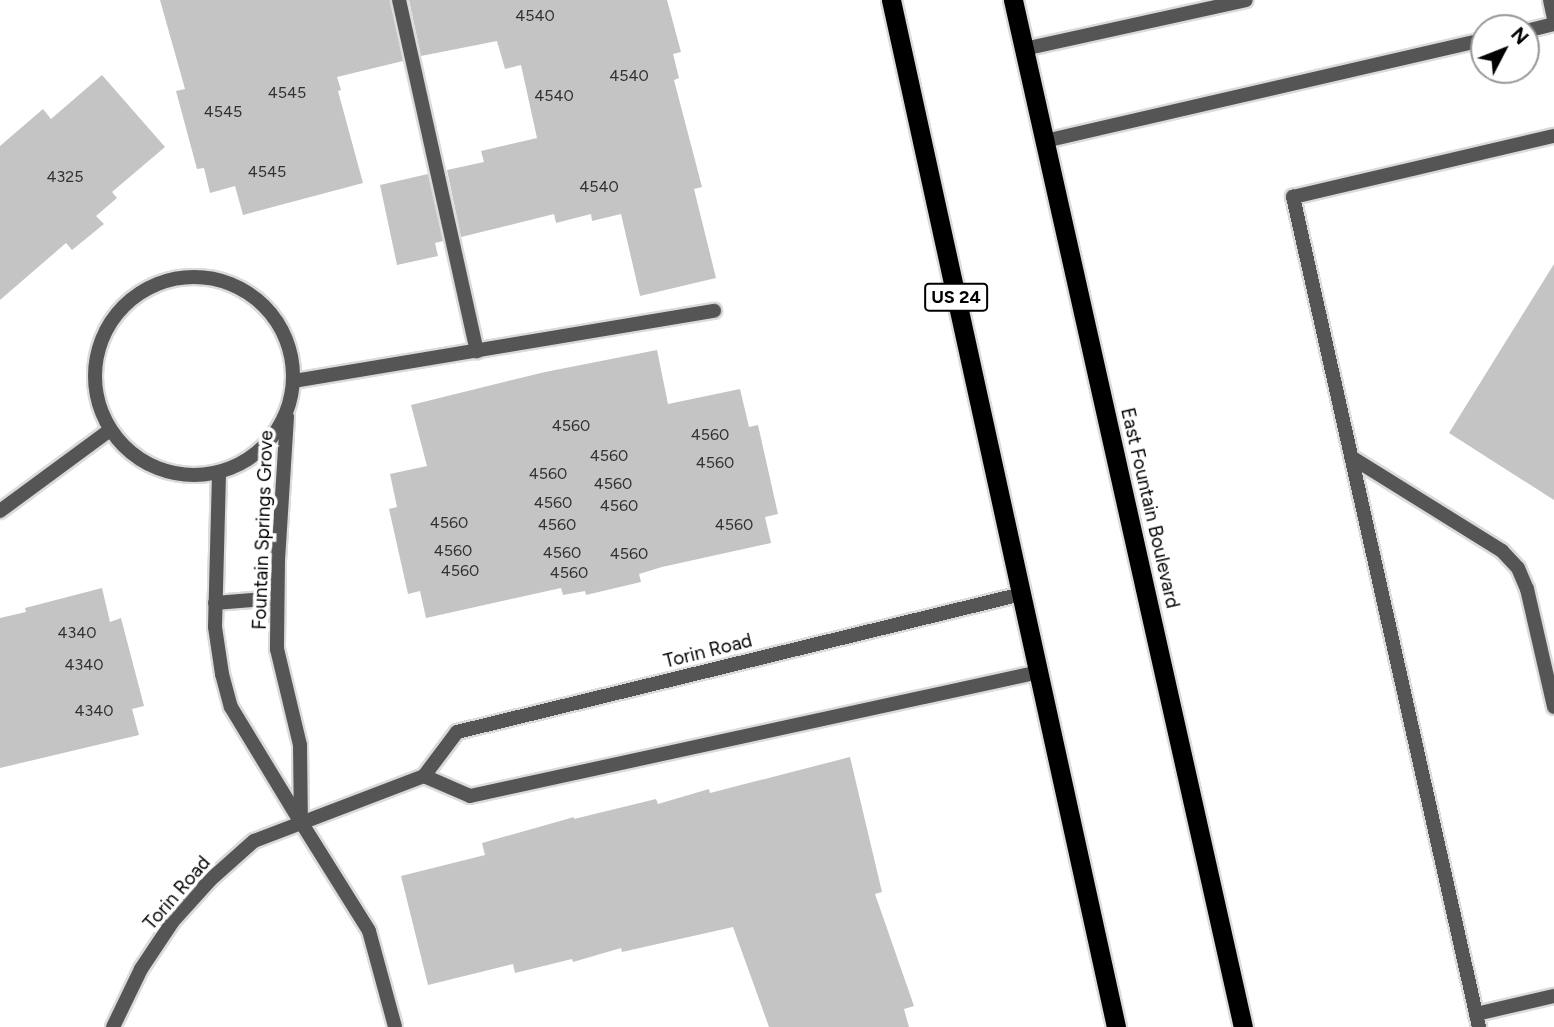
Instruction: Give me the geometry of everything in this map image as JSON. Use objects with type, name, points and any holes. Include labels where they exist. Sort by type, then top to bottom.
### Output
[{"type":"highway","name":"US 24","points":[[891,0],[1116,1027]]},
{"type":"highway","name":"East Fountain Boulevard","points":[[1013,0],[1243,1027]]},
{"type":"street","points":[[399,0],[477,351]]},
{"type":"street","points":[[1024,49],[1247,0]]},
{"type":"street","points":[[1550,0],[1554,19]]},
{"type":"street","points":[[1045,141],[1470,43]]},
{"type":"street","points":[[1554,136],[1293,197],[1477,1021],[1554,996]]},
{"type":"street","points":[[179,275],[210,277],[234,285],[263,305],[278,323],[292,356],[294,381],[287,414],[269,443],[250,459],[219,474],[198,477],[143,463],[110,430],[98,402],[93,375],[98,344],[110,322],[129,299],[155,282],[179,275]]},
{"type":"street","points":[[294,381],[714,311]]},
{"type":"street","name":"Fountain Springs Grove","points":[[287,414],[277,598],[277,649],[300,745],[301,822]]},
{"type":"street","points":[[0,511],[110,430]]},
{"type":"street","points":[[1351,457],[1502,551],[1518,568],[1527,589],[1554,708]]},
{"type":"street","points":[[219,474],[215,627],[222,674],[231,707],[369,932],[395,1027]]},
{"type":"street","name":"Torin Road","points":[[113,1027],[141,969],[173,921],[210,880],[254,841],[424,776],[457,732],[1022,594]]},
{"type":"street","points":[[215,603],[277,598]]},
{"type":"street","points":[[424,776],[470,796],[1039,672]]},
{"type":"building","points":[[160,0],[390,0],[403,61],[337,77],[341,90],[338,91],[363,183],[243,215],[235,186],[210,193],[204,168],[197,169],[176,91],[185,89]]},
{"type":"building","points":[[409,0],[667,0],[681,52],[673,54],[679,78],[674,80],[702,187],[694,189],[716,278],[640,296],[621,214],[592,221],[591,214],[556,223],[554,214],[461,237],[447,170],[484,162],[481,151],[537,138],[521,65],[505,69],[497,41],[421,56]]},
{"type":"building","points":[[102,75],[165,147],[112,192],[117,198],[96,216],[104,224],[72,250],[66,243],[0,300],[0,146],[43,109],[51,119]]},
{"type":"building","points":[[428,174],[443,241],[435,243],[438,256],[397,265],[380,185]]},
{"type":"building","points":[[1554,264],[1554,500],[1449,433]]},
{"type":"building","points":[[657,350],[668,404],[740,389],[749,427],[758,425],[778,514],[765,517],[771,543],[662,567],[639,574],[641,582],[586,595],[585,591],[563,595],[561,588],[426,618],[420,591],[408,594],[389,509],[397,507],[390,474],[427,466],[411,405],[545,372]]},
{"type":"building","points":[[102,588],[110,622],[121,618],[144,706],[132,709],[139,735],[0,768],[0,618],[26,612],[25,608]]},
{"type":"building","points":[[850,757],[882,892],[875,894],[914,1006],[904,1009],[909,1027],[769,1027],[733,927],[622,952],[621,948],[573,962],[572,959],[515,973],[513,964],[428,985],[401,876],[485,855],[482,843],[574,817],[656,799],[658,804],[709,789],[710,793]]}]
